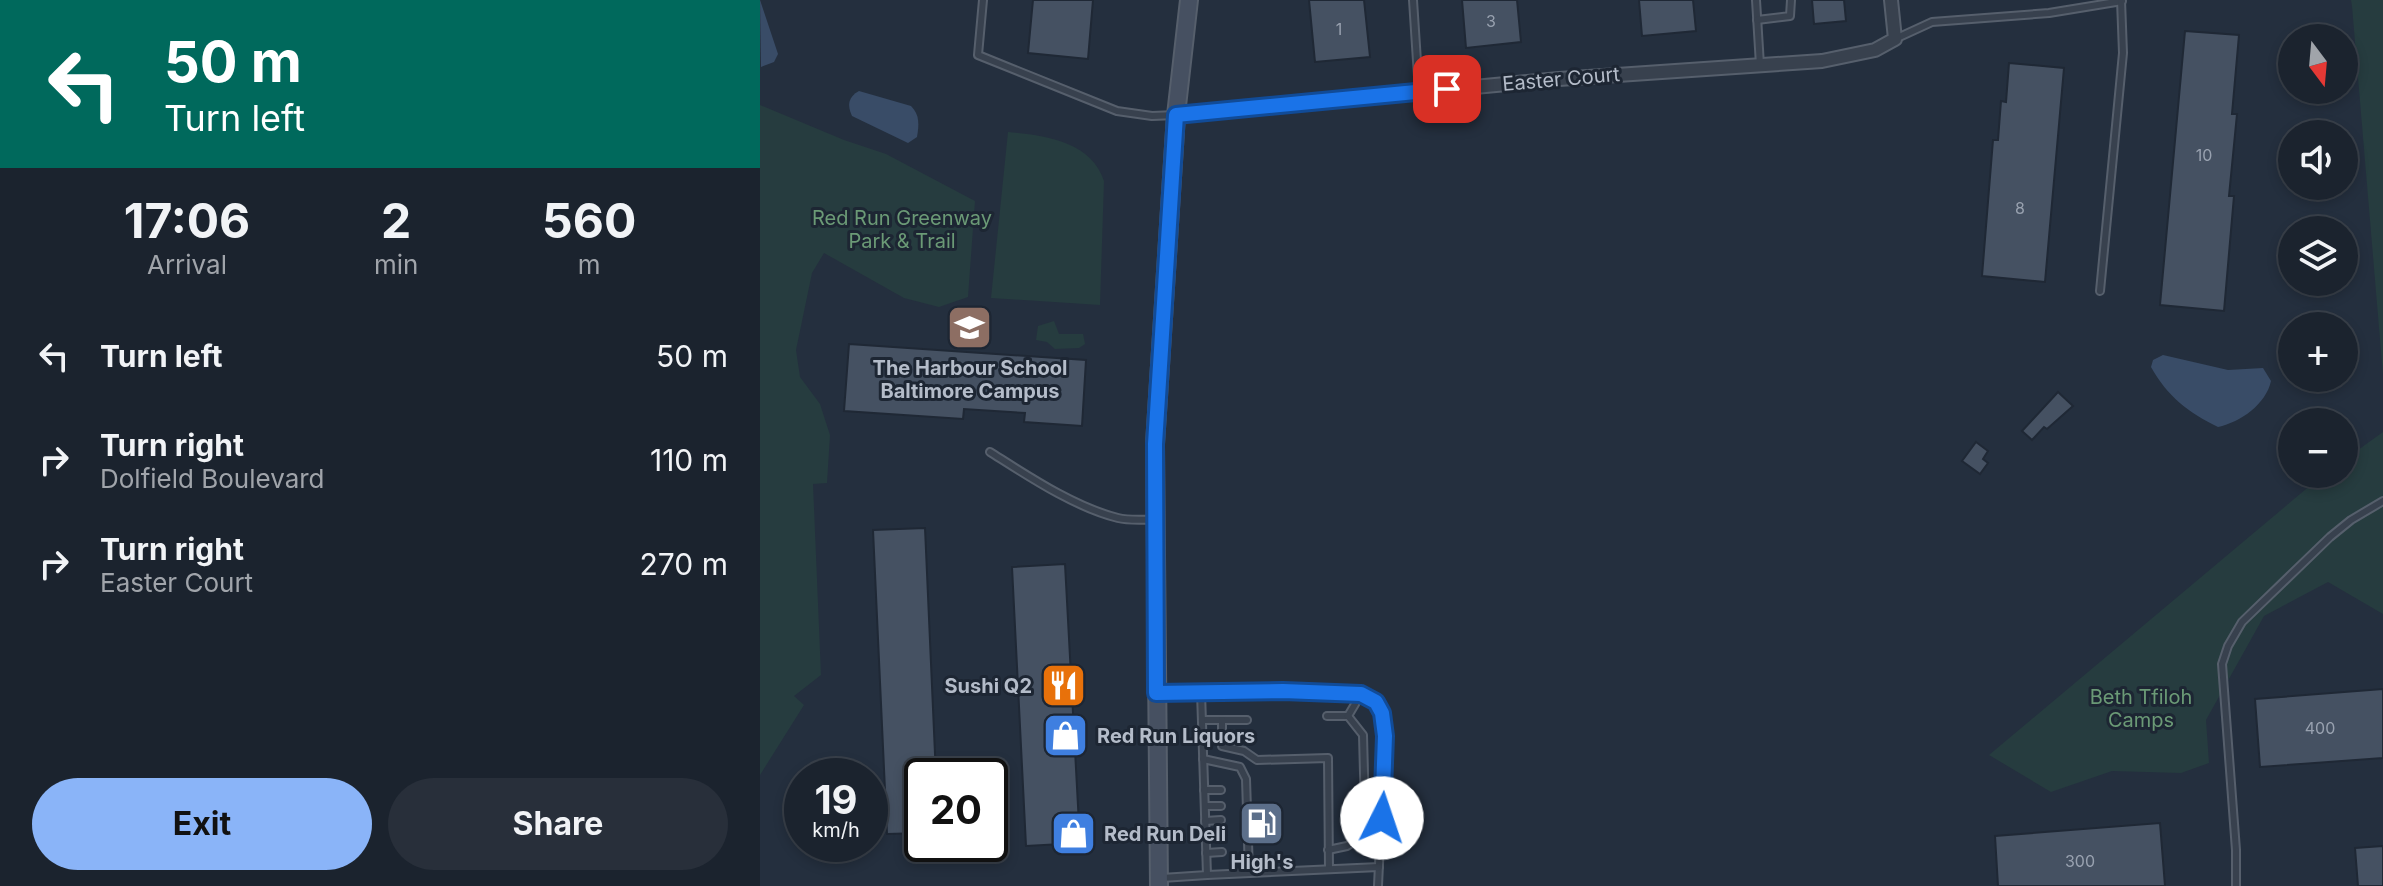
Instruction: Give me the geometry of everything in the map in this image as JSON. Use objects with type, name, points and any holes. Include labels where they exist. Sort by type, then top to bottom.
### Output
[{"type":"main road","points":[[1159,882],[1155,444],[1176,115],[1189,0]]},
{"type":"street","points":[[1891,0],[1895,39]]},
{"type":"street","name":"Easter Court","points":[[1176,115],[1559,79],[1822,61],[1863,54],[1895,39]]},
{"type":"lane","points":[[983,0],[978,55],[1117,111],[1152,116],[1176,115]]},
{"type":"lane","points":[[1413,0],[1419,92]]},
{"type":"lane","points":[[1756,0],[1760,65]]},
{"type":"lane","points":[[1757,20],[1790,16],[1791,0]]},
{"type":"lane","points":[[1895,39],[1932,22],[2033,15],[2122,0],[2123,53],[2100,291]]},
{"type":"lane","points":[[990,452],[1044,485],[1101,512],[1127,519],[1156,520]]},
{"type":"lane","points":[[2236,886],[2222,664],[2228,646],[2242,622],[2330,537],[2383,501]]},
{"type":"lane","points":[[1201,692],[1207,875]]},
{"type":"lane","points":[[1156,693],[1361,694],[1376,702],[1382,713],[1385,736],[1378,886]]},
{"type":"lane","points":[[1348,716],[1361,694]]},
{"type":"lane","points":[[1327,716],[1348,716]]},
{"type":"lane","points":[[1328,850],[1347,846],[1361,837],[1365,812],[1363,735],[1348,716]]},
{"type":"lane","points":[[1202,720],[1247,720]]},
{"type":"lane","points":[[1222,720],[1222,746],[1244,751],[1257,760],[1328,758],[1329,869]]},
{"type":"lane","points":[[1203,759],[1240,767],[1246,779],[1249,873]]},
{"type":"lane","points":[[1235,790],[1246,789]]},
{"type":"lane","points":[[1204,790],[1221,790]]},
{"type":"lane","points":[[1236,806],[1247,805]]},
{"type":"lane","points":[[1205,806],[1221,806]]},
{"type":"lane","points":[[1237,820],[1247,819]]},
{"type":"lane","points":[[1205,821],[1221,820]]},
{"type":"lane","points":[[1238,835],[1248,835]]},
{"type":"lane","points":[[1206,836],[1221,836]]},
{"type":"lane","points":[[1238,852],[1248,851]]},
{"type":"lane","points":[[1206,853],[1222,852]]},
{"type":"lane","points":[[1159,882],[1207,875],[1379,867]]},
{"type":"green space","points":[[2351,0],[2383,0],[2383,375],[2358,77],[2358,24],[2354,24]]},
{"type":"green space","name":"Red Run Greenway Park & Trail","points":[[760,105],[886,154],[975,201],[968,297],[939,307],[904,298],[824,253],[812,273],[796,350],[800,377],[820,404],[830,435],[827,483],[813,484],[821,675],[794,696],[804,705],[760,775]]},
{"type":"green space","points":[[1008,132],[1036,135],[1064,143],[1088,157],[1098,168],[1104,181],[1100,305],[991,298]]},
{"type":"green space","points":[[1054,321],[1059,334],[1083,334],[1085,344],[1079,348],[1055,349],[1047,342],[1036,340],[1038,326]]},
{"type":"green space","name":"Beth Tfiloh Camps","points":[[2383,432],[2383,614],[2328,582],[2264,616],[2206,720],[2209,763],[2181,773],[2112,771],[2051,792],[1989,755],[2307,488],[2358,488],[2358,450]]},
{"type":"water","points":[[760,0],[778,54],[774,62],[761,67]]},
{"type":"water","points":[[859,91],[911,106],[918,120],[917,137],[908,143],[852,116],[850,102]]},
{"type":"water","points":[[2163,355],[2228,370],[2263,368],[2271,381],[2264,397],[2251,411],[2218,427],[2188,410],[2164,387],[2151,367],[2153,360]]},
{"type":"building","points":[[1033,0],[1093,0],[1088,59],[1028,53]]},
{"type":"building","points":[[1309,0],[1364,0],[1370,57],[1315,62]]},
{"type":"building","points":[[1462,0],[1517,0],[1521,42],[1466,48]]},
{"type":"building","points":[[1639,0],[1693,0],[1696,31],[1642,36]]},
{"type":"building","points":[[1812,0],[1844,0],[1846,21],[1814,24]]},
{"type":"building","points":[[2185,31],[2239,35],[2232,114],[2237,114],[2229,196],[2234,196],[2224,311],[2160,305]]},
{"type":"building","points":[[2009,63],[2064,68],[2045,282],[1982,276],[1993,140],[1998,140],[2001,101],[2006,102]]},
{"type":"building","points":[[849,344],[1086,360],[1082,426],[1024,422],[1025,413],[964,409],[963,419],[844,411]]},
{"type":"building","points":[[2058,392],[2073,406],[2032,440],[2022,431]]},
{"type":"building","points":[[1976,442],[1988,451],[1983,459],[1988,463],[1980,474],[1962,461]]},
{"type":"building","points":[[925,528],[935,758],[904,758],[904,834],[888,834],[888,758],[884,758],[873,530]]},
{"type":"building","points":[[1065,564],[1080,843],[1026,846],[1012,567]]},
{"type":"building","points":[[2383,689],[2383,758],[2260,767],[2255,699]]},
{"type":"building","points":[[2160,823],[2165,886],[1998,886],[1995,836]]},
{"type":"building","points":[[2383,846],[2383,886],[2358,886],[2355,848]]},
{"type":"place","name":"The Harbour School Baltimore Campus","points":[[970,328]]},
{"type":"place","name":"Sushi Q2","points":[[1063,686]]},
{"type":"place","name":"Red Run Liquors","points":[[1066,736]]},
{"type":"place","name":"High's","points":[[1262,823]]},
{"type":"place","name":"Red Run Deli","points":[[1073,834]]},
{"type":"route","points":[[1382,818],[1385,736],[1382,713],[1376,702],[1361,694],[1283,691],[1156,693],[1155,444],[1176,115],[1447,89]]}]
